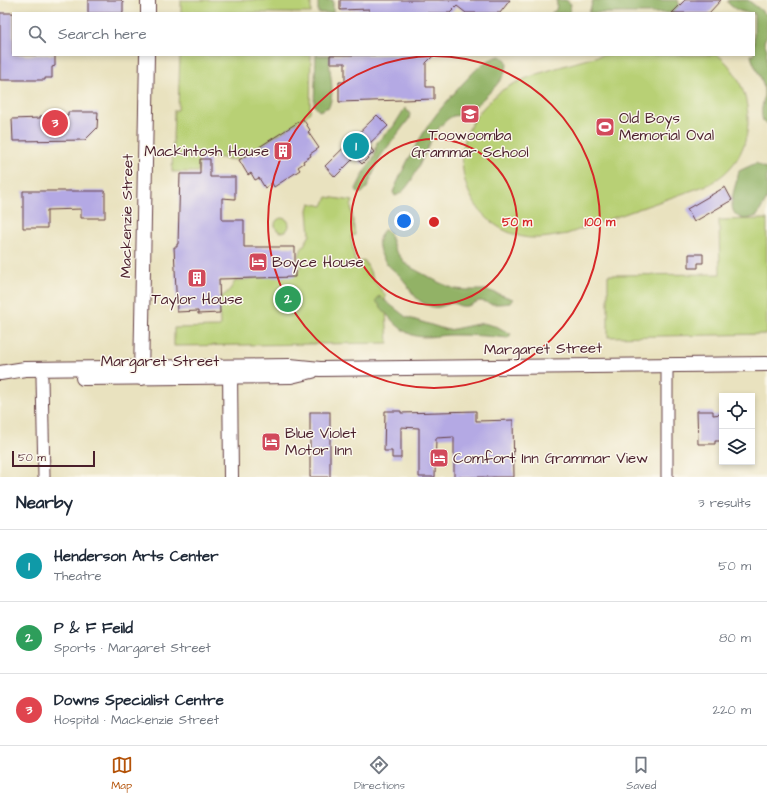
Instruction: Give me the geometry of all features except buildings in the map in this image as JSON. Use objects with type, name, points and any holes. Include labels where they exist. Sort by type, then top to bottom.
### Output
[{"type":"street","points":[[148,0],[148,12]]},
{"type":"street","name":"Mackenzie Street","points":[[141,373],[147,56]]},
{"type":"street","name":"Margaret Street","points":[[0,373],[25,378],[42,378],[141,373],[230,372],[290,366],[320,369],[767,364]]},
{"type":"street","points":[[667,365],[668,477]]},
{"type":"street","name":"Margaret Street","points":[[0,373],[24,369],[141,373]]},
{"type":"street","points":[[230,372],[231,477]]},
{"type":"street","points":[[42,378],[44,477]]},
{"type":"green space","points":[[181,0],[311,0],[311,12],[181,12]]},
{"type":"green space","points":[[318,0],[333,0],[333,12],[318,12]]},
{"type":"green space","points":[[556,0],[566,0],[571,4],[569,12],[553,12],[556,10]]},
{"type":"green space","points":[[593,0],[678,0],[679,4],[677,12],[589,12]]},
{"type":"green space","points":[[728,0],[748,0],[767,15],[767,35],[764,42],[767,49],[767,124],[763,121],[762,117],[764,94],[763,85],[751,56],[755,56],[755,12],[743,12],[737,10],[728,3]]},
{"type":"green space","points":[[180,56],[311,56],[310,112],[303,119],[239,160],[199,157],[198,172],[172,172],[174,110],[178,110]]},
{"type":"green space","points":[[316,56],[330,56],[332,94],[329,107],[319,111],[314,105]]},
{"type":"green space","points":[[500,56],[505,59],[507,65],[505,72],[494,88],[468,113],[453,116],[442,125],[434,135],[414,177],[402,192],[395,196],[393,192],[411,154],[428,125],[476,69],[489,60]]},
{"type":"green space","points":[[598,56],[719,56],[730,67],[739,81],[745,96],[748,113],[744,145],[736,160],[723,174],[710,184],[567,234],[541,238],[528,238],[516,235],[497,226],[483,214],[472,198],[465,180],[462,161],[465,142],[472,124],[484,107],[501,91],[526,78]]},
{"type":"green space","points":[[405,108],[410,114],[409,119],[380,157],[367,188],[362,193],[358,193],[356,189],[367,167],[374,158],[377,142],[393,127]]},
{"type":"green space","points":[[756,163],[767,169],[767,199],[757,216],[745,219],[738,216],[734,212],[732,199],[739,171]]},
{"type":"green space","points":[[327,197],[353,201],[351,206],[355,235],[351,236],[355,262],[365,261],[375,282],[385,295],[388,343],[174,346],[174,328],[220,327],[219,298],[228,291],[235,281],[282,274],[294,275],[297,273],[301,266],[299,256],[301,250],[310,235],[308,210],[310,203],[323,206]]},
{"type":"green space","points":[[282,218],[287,220],[289,225],[287,230],[282,232],[277,230],[275,225],[277,220]]},
{"type":"green space","points":[[767,219],[767,334],[608,337],[608,275],[720,274],[719,220]]},
{"type":"green space","points":[[385,229],[389,232],[395,250],[405,263],[412,268],[455,289],[487,290],[513,299],[510,303],[491,304],[479,301],[467,306],[460,306],[454,303],[441,307],[427,305],[417,299],[405,282],[387,264],[382,256],[379,242]]},
{"type":"green space","points":[[379,296],[406,317],[444,329],[449,330],[483,323],[498,327],[511,334],[508,338],[459,335],[423,337],[412,335],[398,326],[386,314],[376,301]]},
{"type":"place","name":"Toowoomba Grammar School","points":[[470,114]]},
{"type":"place","name":"Downs Specialist Centre","points":[[55,123]]},
{"type":"place","name":"Old Boys Memorial Oval","points":[[605,127]]},
{"type":"place","name":"Henderson Arts Center","points":[[356,146]]},
{"type":"place","name":"Mackintosh House","points":[[283,151]]},
{"type":"place","name":"Boyce House","points":[[258,262]]},
{"type":"place","name":"Taylor House","points":[[197,278]]},
{"type":"place","name":"P & F Feild","points":[[288,299]]},
{"type":"place","name":"Blue Violet Motor Inn","points":[[271,442]]},
{"type":"place","name":"Comfort Inn Grammar View","points":[[439,458]]}]
